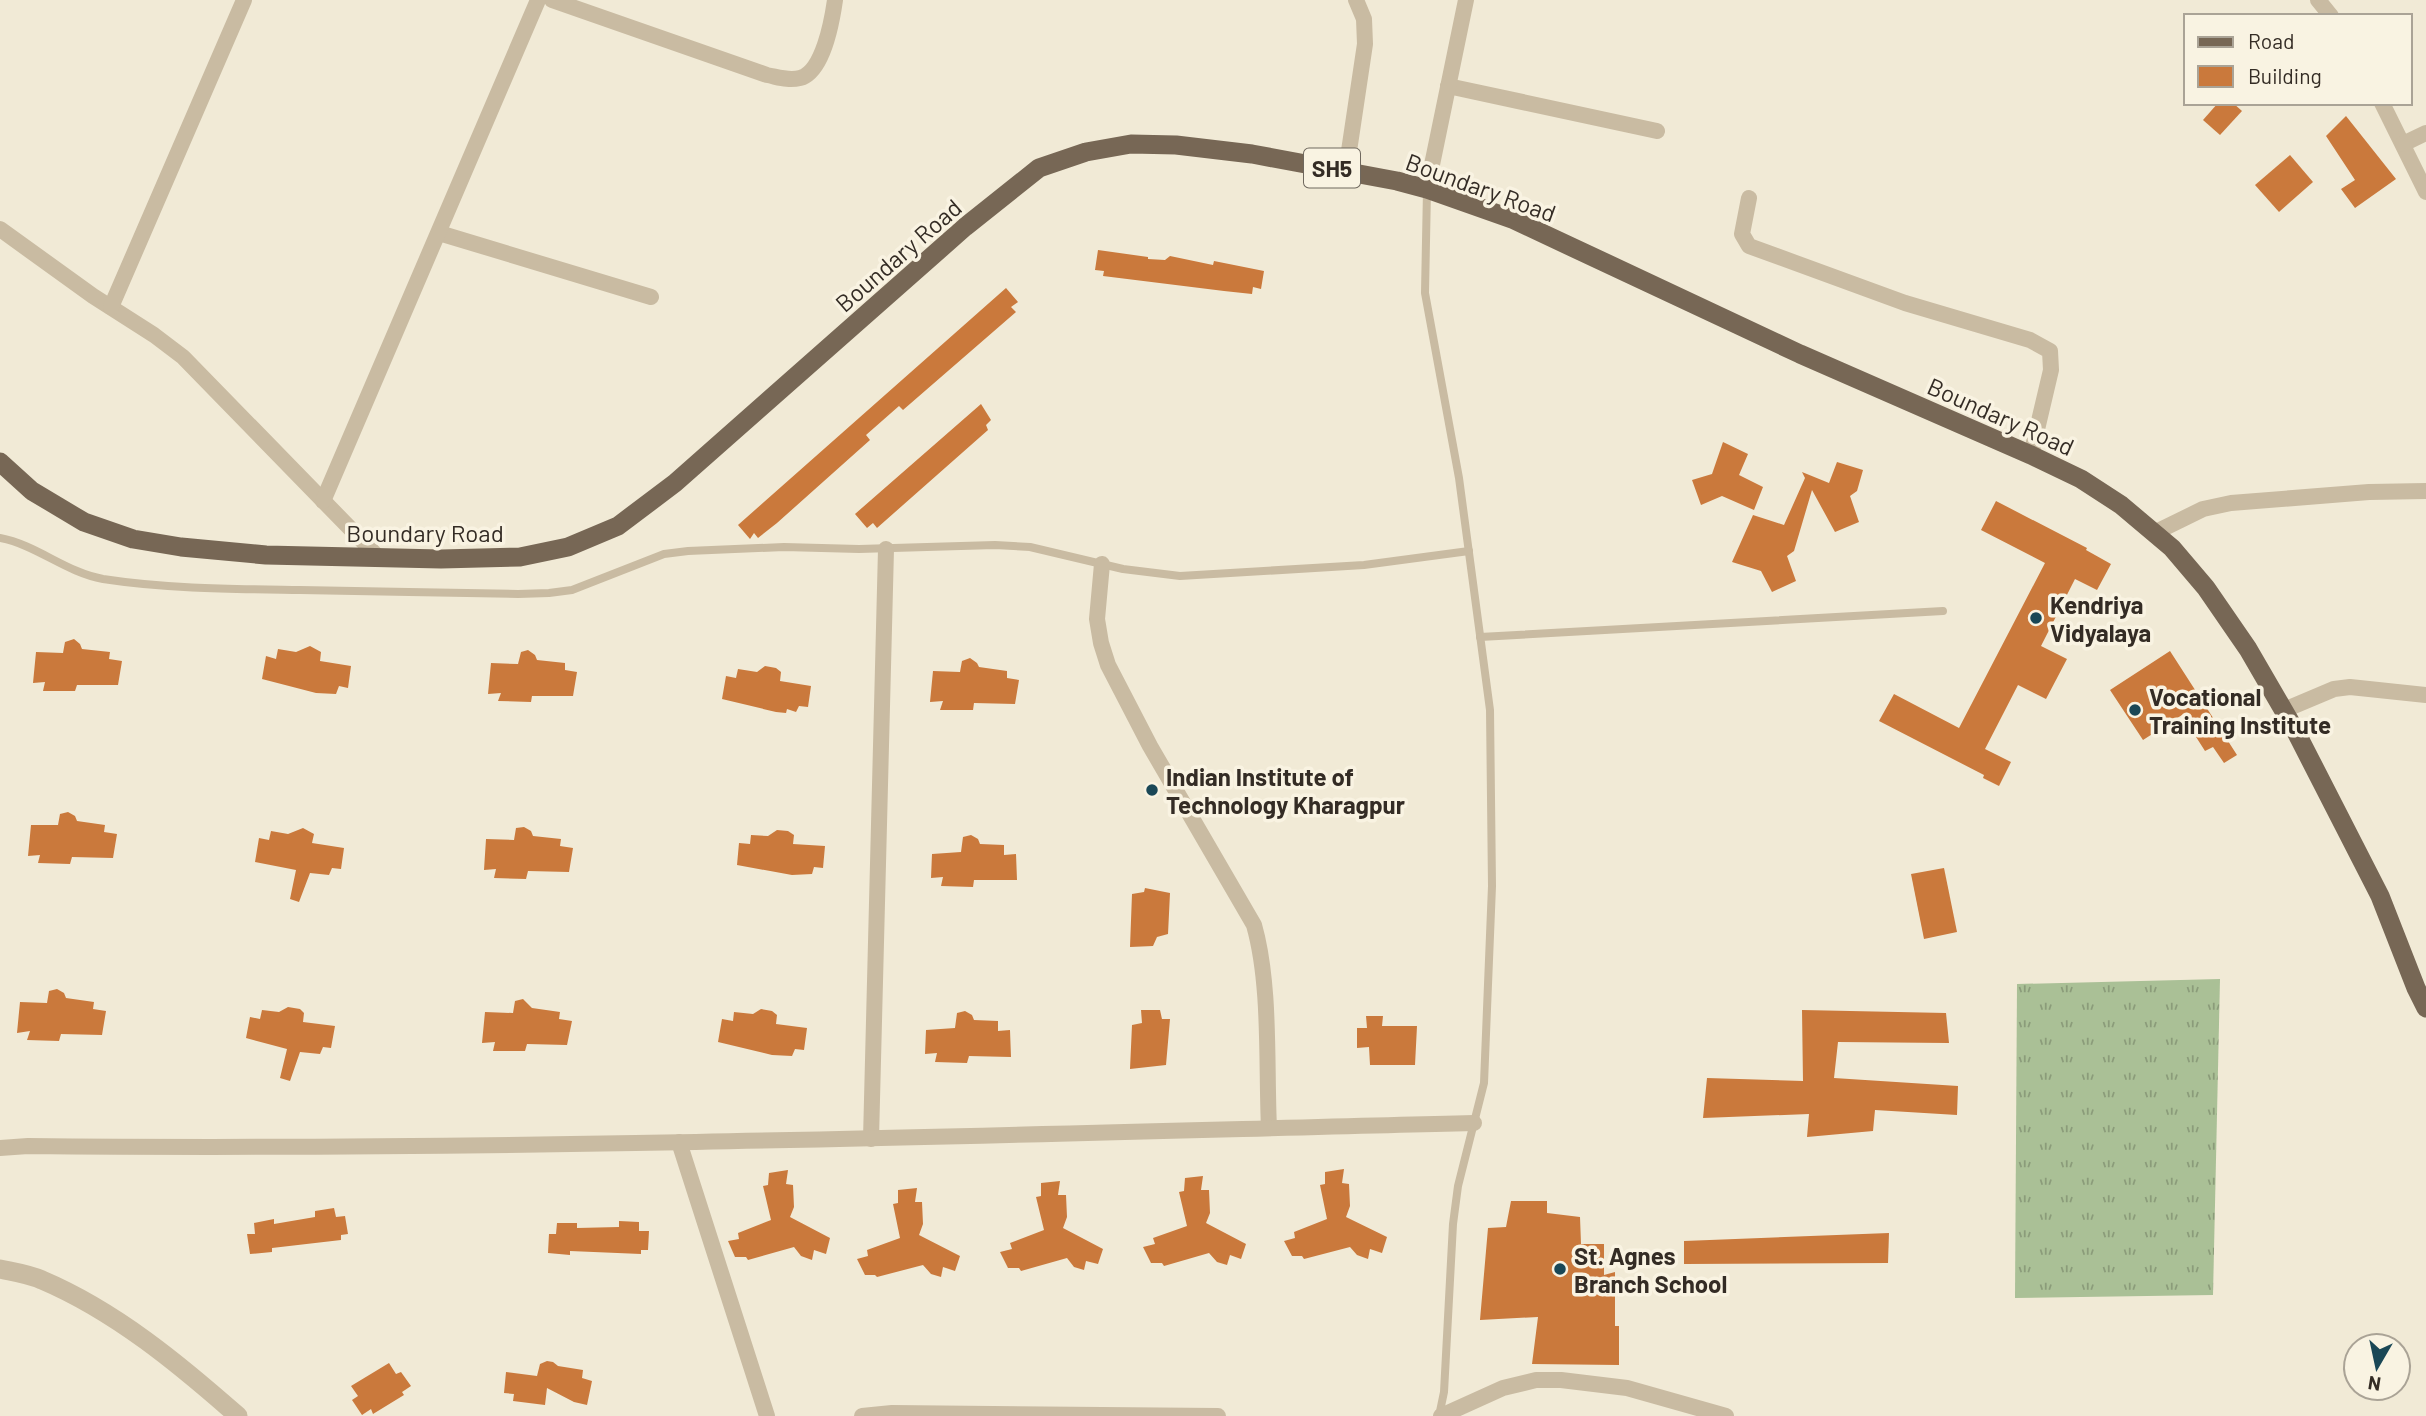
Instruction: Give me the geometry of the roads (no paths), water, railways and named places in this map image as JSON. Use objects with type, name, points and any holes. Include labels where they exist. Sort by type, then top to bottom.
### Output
[{"type":"main road","name":"Boundary Road","points":[[0,462],[32,491],[84,522],[133,538],[181,547],[266,555],[378,557],[520,557],[568,547],[618,526],[675,483],[965,227],[1039,168],[1086,152],[1131,144],[1176,145],[1252,154],[1346,170],[1427,189],[1512,219],[1800,354],[2031,455],[2081,479],[2111,498],[2172,548],[2206,588],[2248,649],[2284,710],[2380,896],[2426,1009]]},
{"type":"street","points":[[111,307],[244,0]]},
{"type":"street","points":[[323,501],[538,0]]},
{"type":"street","points":[[552,0],[788,80],[803,78],[817,64],[831,27],[835,0]]},
{"type":"street","points":[[1346,170],[1364,44],[1364,19],[1356,0]]},
{"type":"street","points":[[1427,189],[1466,0]]},
{"type":"street","points":[[2318,0],[2329,14]]},
{"type":"street","points":[[1448,86],[1657,131]]},
{"type":"street","points":[[2383,105],[2426,192]]},
{"type":"street","points":[[2403,144],[2426,133]]},
{"type":"street","points":[[1749,198],[1742,234],[1749,247],[1905,303],[2031,340],[2050,351],[2051,370],[2031,455]]},
{"type":"street","points":[[0,229],[183,357],[378,557]]},
{"type":"street","points":[[439,233],[651,297]]},
{"type":"street","points":[[2154,533],[2203,509],[2231,503],[2369,492],[2426,491]]},
{"type":"street","points":[[871,1139],[886,548]]},
{"type":"street","points":[[1102,564],[1097,619],[1108,665],[1150,746],[1254,925],[1260,946],[1263,975],[1269,1128]]},
{"type":"street","points":[[2284,710],[2334,690],[2350,687],[2426,695]]},
{"type":"street","points":[[0,1148],[240,1148],[871,1139],[1474,1123]]},
{"type":"street","points":[[678,1142],[767,1416]]},
{"type":"street","points":[[0,1269],[41,1279],[98,1310],[177,1363],[238,1416]]},
{"type":"street","points":[[1440,1416],[1503,1388],[1536,1380],[1561,1380],[1626,1388],[1726,1416]]},
{"type":"street","points":[[862,1416],[892,1413],[1218,1416]]},
{"type":"lane","points":[[1427,189],[1425,293],[1457,466],[1490,710],[1492,886],[1484,1083],[1456,1199],[1444,1392],[1440,1416]]},
{"type":"lane","points":[[0,538],[19,542],[68,569],[101,578],[154,584],[237,589],[518,594],[572,590],[654,557],[688,551],[784,547],[995,545],[1030,547],[1124,569],[1180,576],[1364,565],[1469,551]]},
{"type":"lane","points":[[1480,637],[1943,611]]},
{"type":"place","name":"Kendriya Vidyalaya","points":[[2036,618]]},
{"type":"place","name":"Vocational Training Institute","points":[[2135,710]]},
{"type":"place","name":"Indian Institute of Technology Kharagpur","points":[[1152,790]]},
{"type":"place","name":"St. Agnes Branch School","points":[[1560,1269]]}]
